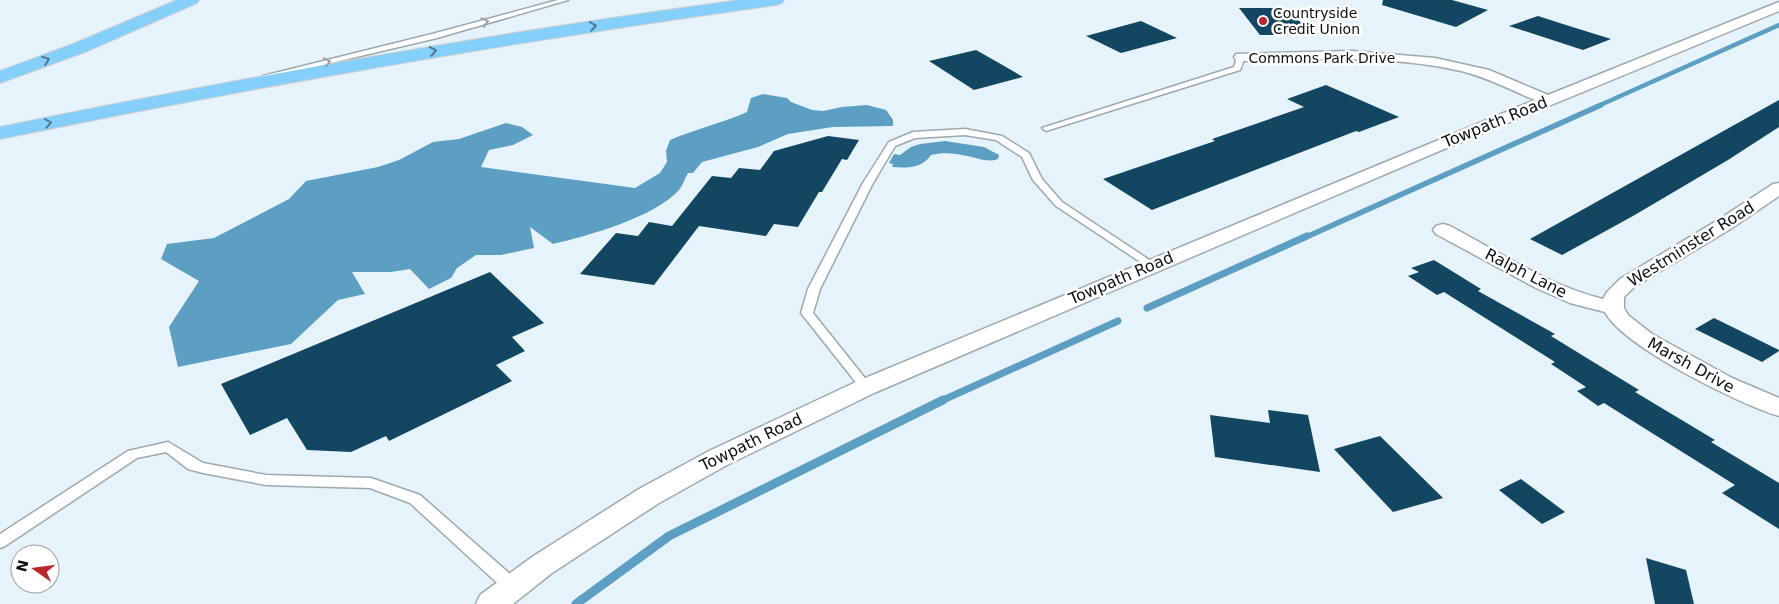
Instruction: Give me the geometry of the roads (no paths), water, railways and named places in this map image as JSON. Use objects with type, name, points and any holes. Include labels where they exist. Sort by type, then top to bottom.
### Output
[{"type":"highway","points":[[0,77],[79,48],[191,0]]},
{"type":"highway","points":[[0,133],[178,97],[497,40],[776,0]]},
{"type":"street","name":"Towpath Road","points":[[491,604],[603,524],[649,496],[718,458],[866,387],[1152,265],[1779,6]]},
{"type":"street","name":"Commons Park Drive","points":[[1241,57],[1326,55],[1423,60],[1464,68],[1548,100]]},
{"type":"street","name":"Westminster Road","points":[[1613,308],[1614,296],[1627,284],[1775,194]]},
{"type":"street","name":"Ralph Lane","points":[[1442,230],[1543,284],[1577,299],[1613,308]]},
{"type":"street","name":"Marsh Drive","points":[[1613,308],[1619,319],[1644,339],[1724,384],[1779,408]]},
{"type":"lane","points":[[178,97],[434,36],[564,0]]},
{"type":"lane","name":"Commons Park Drive","points":[[1046,128],[1237,68],[1241,57]]},
{"type":"lane","points":[[866,387],[807,312],[814,289],[868,183],[892,144],[913,134],[965,132],[999,138],[1026,155],[1038,180],[1059,204],[1152,265]]},
{"type":"lane","points":[[0,542],[133,454],[168,446],[193,465],[204,468],[266,480],[371,483],[415,499],[513,587]]},
{"type":"water","points":[[763,94],[787,98],[791,102],[812,110],[823,111],[867,105],[886,110],[893,120],[893,126],[833,127],[788,134],[758,147],[702,162],[693,173],[688,173],[682,186],[668,200],[638,217],[602,231],[553,244],[530,227],[534,248],[501,255],[476,255],[457,268],[451,278],[429,289],[410,269],[391,272],[352,272],[365,294],[338,300],[291,344],[178,367],[169,327],[199,281],[161,259],[167,244],[214,238],[289,199],[306,181],[378,167],[399,160],[433,142],[459,139],[506,123],[522,127],[533,135],[513,145],[489,150],[481,167],[635,188],[660,173],[667,162],[666,151],[670,140],[747,112],[751,98]]},
{"type":"water","points":[[945,141],[984,147],[999,155],[998,159],[986,160],[944,153],[931,155],[923,163],[913,167],[892,167],[893,164],[889,163],[894,154],[900,155],[911,147]]},
{"type":"waterway","points":[[1598,106],[1779,25]]},
{"type":"waterway","points":[[1304,238],[1601,105]]},
{"type":"waterway","points":[[1147,308],[1307,236]]},
{"type":"waterway","points":[[941,401],[1118,321]]},
{"type":"waterway","points":[[576,604],[669,536],[943,400]]},
{"type":"place","name":"Countryside Credit Union","points":[[1263,21]]}]
